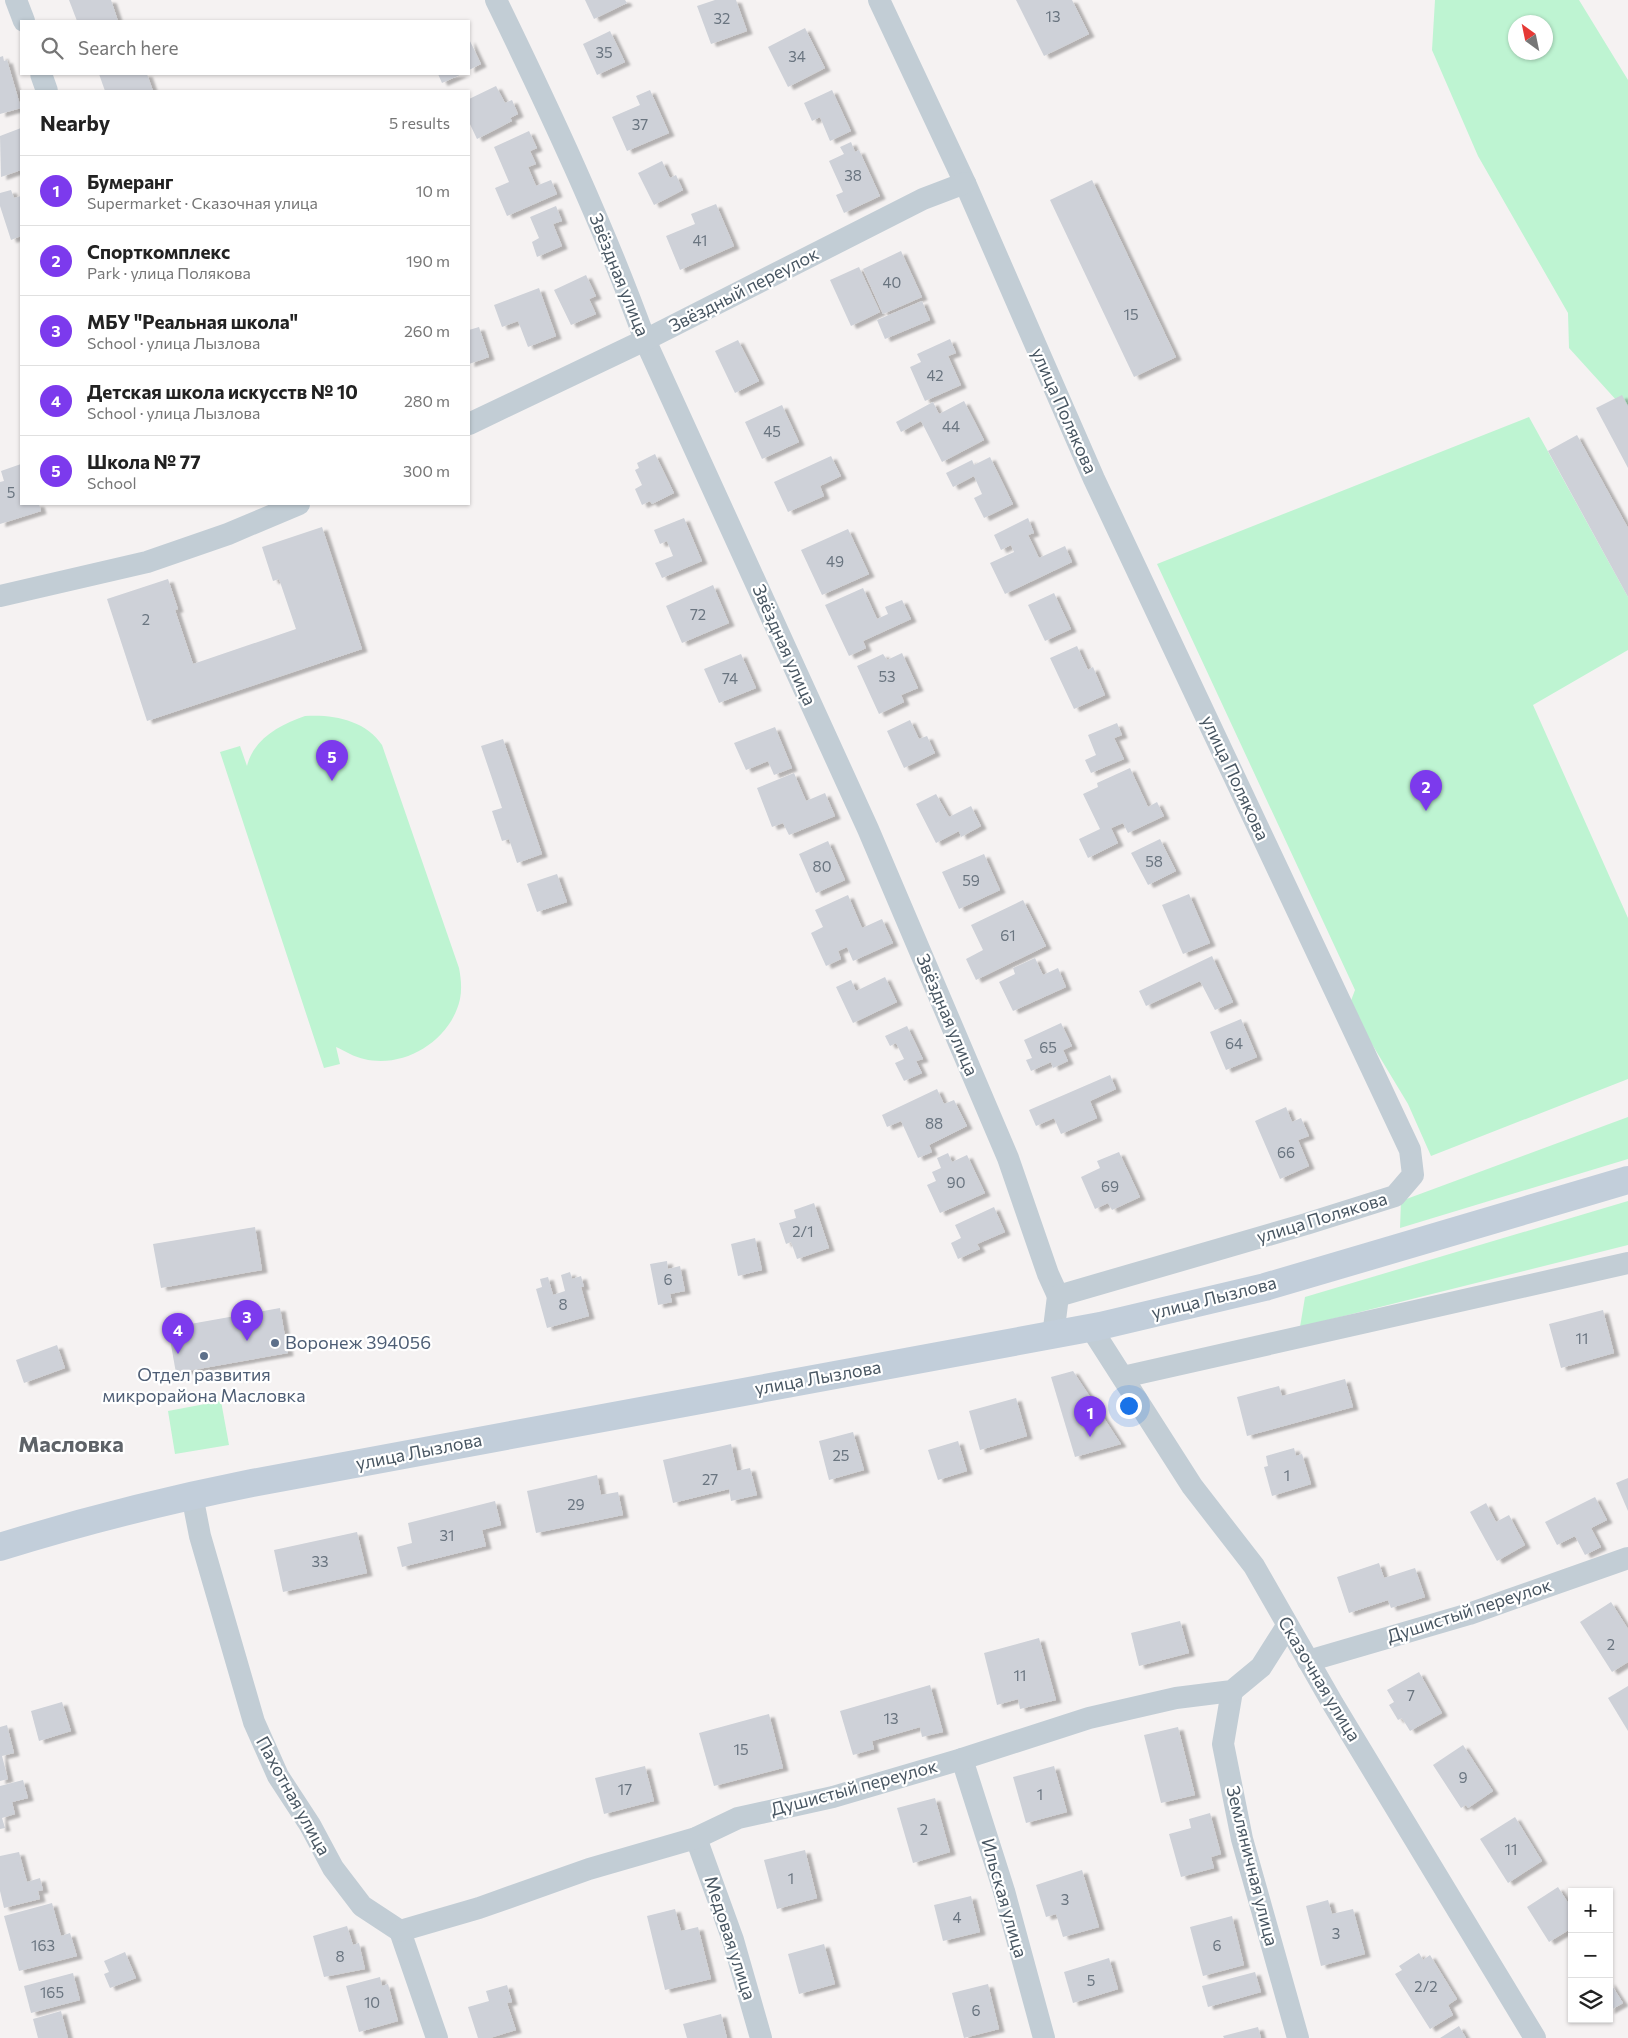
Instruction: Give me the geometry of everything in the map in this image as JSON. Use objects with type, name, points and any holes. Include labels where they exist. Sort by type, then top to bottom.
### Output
[{"type":"main road","name":"улица Лызлова","points":[[0,1547],[74,1524],[192,1495],[602,1417],[1091,1328],[1265,1287],[1628,1180]]},
{"type":"street","points":[[16,0],[24,20]]},
{"type":"street","name":"Звёздная улица","points":[[496,0],[528,64],[626,288],[646,340],[868,829],[1008,1158],[1048,1274],[1058,1296]]},
{"type":"street","name":"улица Полякова","points":[[879,0],[965,182],[1094,479],[1410,1150],[1413,1174],[1395,1196],[1306,1224],[1058,1296]]},
{"type":"street","points":[[42,75],[48,90]]},
{"type":"street","name":"Звёздный переулок","points":[[470,424],[646,340],[923,199],[965,182]]},
{"type":"street","points":[[0,596],[147,562],[228,534],[297,505]]},
{"type":"street","points":[[1123,1377],[1628,1263]]},
{"type":"street","points":[[1052,1336],[1058,1296]]},
{"type":"street","name":"Сказочная улица","points":[[1091,1328],[1192,1486],[1254,1566],[1287,1626],[1535,2038]]},
{"type":"street","name":"Пахотная улица","points":[[192,1495],[200,1536],[254,1722],[278,1776],[310,1824],[333,1868],[362,1906],[400,1931]]},
{"type":"street","name":"Душистый переулок","points":[[1308,1661],[1469,1614],[1628,1558]]},
{"type":"street","points":[[1232,1691],[1260,1667],[1287,1626]]},
{"type":"street","name":"Душистый переулок","points":[[400,1931],[479,1908],[589,1869],[696,1838],[738,1818],[833,1797],[962,1759],[1089,1718],[1176,1698],[1232,1691]]},
{"type":"street","name":"Земляничная улица","points":[[1232,1691],[1223,1744],[1242,1838],[1298,2038]]},
{"type":"street","name":"Ильская улица","points":[[962,1759],[1004,1892],[1044,2038]]},
{"type":"street","name":"Медовая улица","points":[[696,1838],[732,1940],[761,2038]]},
{"type":"street","points":[[400,1931],[437,2038]]},
{"type":"green space","points":[[1435,0],[1579,0],[1628,80],[1628,420],[1618,402],[1569,348],[1568,313],[1478,156],[1432,50]]},
{"type":"green space","points":[[1529,417],[1628,597],[1628,650],[1533,705],[1628,918],[1628,1079],[1431,1156],[1408,1104],[1349,1006],[1355,990],[1157,564]]},
{"type":"green space","points":[[305,716],[326,716],[348,720],[367,730],[382,745],[459,968],[460,999],[455,1014],[447,1027],[424,1048],[395,1060],[364,1059],[336,1047],[340,1064],[324,1068],[220,752],[240,746],[247,766],[250,756],[262,740],[278,728]]},
{"type":"green space","points":[[1628,1117],[1628,1159],[1400,1228],[1401,1201]]},
{"type":"green space","points":[[1628,1201],[1628,1245],[1300,1327],[1305,1297]]},
{"type":"green space","points":[[221,1401],[229,1445],[175,1454],[168,1411]]},
{"type":"building","points":[[69,0],[111,0],[118,20],[77,20]]},
{"type":"building","points":[[585,0],[625,0],[627,3],[594,19]]},
{"type":"building","points":[[715,0],[736,0],[747,31],[711,44],[697,6]]},
{"type":"building","points":[[1016,0],[1072,0],[1089,34],[1044,56]]},
{"type":"building","points":[[805,28],[825,68],[788,87],[768,47]]},
{"type":"building","points":[[610,31],[625,62],[597,75],[583,44]]},
{"type":"building","points":[[470,41],[481,64],[470,70]]},
{"type":"building","points":[[3,56],[4,61],[7,60],[20,108],[0,114],[0,57]]},
{"type":"building","points":[[99,75],[147,75],[153,90],[105,90]]},
{"type":"building","points":[[438,75],[460,75],[442,83]]},
{"type":"building","points":[[496,86],[505,103],[512,100],[518,114],[510,118],[512,121],[477,139],[470,124],[470,99]]},
{"type":"building","points":[[650,90],[669,133],[627,151],[612,117],[640,105],[636,96]]},
{"type":"building","points":[[832,90],[851,131],[830,141],[820,117],[812,121],[804,103]]},
{"type":"building","points":[[20,128],[20,170],[1,177],[0,136]]},
{"type":"building","points":[[529,131],[537,148],[530,151],[536,164],[528,167],[536,186],[551,180],[557,194],[507,216],[495,188],[509,182],[494,147]]},
{"type":"building","points":[[851,142],[855,152],[859,150],[880,196],[844,213],[836,195],[843,192],[829,161],[844,154],[840,147]]},
{"type":"building","points":[[662,161],[670,178],[676,175],[683,190],[654,205],[638,173]]},
{"type":"building","points":[[1092,180],[1176,357],[1134,377],[1050,200]]},
{"type":"building","points":[[11,190],[14,198],[20,196],[20,236],[11,240],[0,206],[0,193]]},
{"type":"building","points":[[716,204],[734,246],[680,270],[666,236],[695,224],[691,214]]},
{"type":"building","points":[[556,206],[562,221],[553,224],[562,246],[537,257],[532,242],[539,238],[530,217]]},
{"type":"building","points":[[901,251],[922,297],[883,314],[863,269]]},
{"type":"building","points":[[859,267],[880,312],[851,326],[830,280]]},
{"type":"building","points":[[586,275],[596,296],[589,299],[596,314],[571,325],[554,290]]},
{"type":"building","points":[[539,288],[556,336],[528,347],[518,321],[502,327],[494,305]]},
{"type":"building","points":[[922,301],[930,320],[885,339],[877,320]]},
{"type":"building","points":[[479,327],[489,357],[470,364],[470,330]]},
{"type":"building","points":[[950,339],[956,353],[948,356],[961,385],[925,401],[910,367],[921,362],[917,354]]},
{"type":"building","points":[[738,340],[759,381],[735,393],[715,351]]},
{"type":"building","points":[[1622,395],[1628,406],[1628,468],[1596,408]]},
{"type":"building","points":[[964,401],[984,440],[942,462],[921,421],[901,432],[896,422],[933,402],[939,414]]},
{"type":"building","points":[[782,405],[799,442],[762,459],[745,422]]},
{"type":"building","points":[[1577,435],[1628,528],[1628,597],[1548,451]]},
{"type":"building","points":[[655,454],[674,493],[652,504],[650,501],[642,505],[635,489],[642,485],[635,470],[639,468],[637,463]]},
{"type":"building","points":[[831,456],[841,476],[820,486],[824,496],[788,512],[774,482]]},
{"type":"building","points":[[990,457],[1013,504],[984,518],[974,498],[982,494],[974,476],[953,487],[946,473],[972,460],[974,465]]},
{"type":"building","points":[[20,464],[20,505],[39,505],[41,511],[0,524],[0,482],[4,481],[1,471]]},
{"type":"building","points":[[684,518],[702,561],[662,578],[655,563],[673,556],[667,541],[660,544],[654,530]]},
{"type":"building","points":[[1028,518],[1034,533],[1028,535],[1039,558],[1065,546],[1072,562],[1005,594],[990,563],[1014,552],[1011,545],[1001,550],[994,535]]},
{"type":"building","points":[[322,527],[362,649],[147,721],[107,599],[168,579],[178,609],[175,610],[193,664],[296,629],[279,579],[273,581],[262,547]]},
{"type":"building","points":[[848,529],[869,574],[822,595],[801,550]]},
{"type":"building","points":[[713,585],[729,623],[682,643],[666,606]]},
{"type":"building","points":[[863,588],[877,619],[888,614],[885,607],[902,600],[911,619],[863,641],[866,648],[849,656],[825,605]]},
{"type":"building","points":[[1054,593],[1071,629],[1045,641],[1028,605]]},
{"type":"building","points":[[1077,646],[1088,670],[1093,667],[1105,695],[1074,709],[1050,658]]},
{"type":"building","points":[[902,653],[918,688],[901,695],[904,702],[879,714],[857,666],[883,654],[887,660]]},
{"type":"building","points":[[741,654],[756,688],[719,703],[704,669]]},
{"type":"building","points":[[910,720],[919,739],[927,736],[935,753],[904,768],[887,731]]},
{"type":"building","points":[[1117,723],[1122,735],[1114,738],[1124,759],[1091,773],[1085,760],[1096,755],[1088,735]]},
{"type":"building","points":[[775,727],[792,768],[774,775],[768,761],[746,770],[734,743]]},
{"type":"building","points":[[503,739],[542,854],[517,863],[509,839],[502,841],[492,811],[502,808],[481,746]]},
{"type":"building","points":[[1130,768],[1148,807],[1157,802],[1164,816],[1128,833],[1123,823],[1111,828],[1118,843],[1088,858],[1079,839],[1100,829],[1083,794],[1098,787],[1097,783]]},
{"type":"building","points":[[794,773],[806,801],[825,793],[835,816],[789,835],[783,823],[772,827],[757,788]]},
{"type":"building","points":[[936,794],[949,817],[971,806],[981,826],[961,837],[959,831],[936,843],[916,804]]},
{"type":"building","points":[[1160,839],[1176,871],[1148,885],[1131,853]]},
{"type":"building","points":[[828,841],[845,880],[816,893],[799,854]]},
{"type":"building","points":[[984,854],[1000,890],[959,909],[942,872]]},
{"type":"building","points":[[557,874],[567,902],[537,912],[527,884]]},
{"type":"building","points":[[1189,894],[1210,943],[1183,954],[1162,905]]},
{"type":"building","points":[[848,895],[862,928],[882,919],[893,943],[853,961],[847,947],[838,951],[841,959],[826,966],[811,933],[823,927],[815,910]]},
{"type":"building","points":[[1023,900],[1046,946],[976,980],[966,959],[983,950],[971,925]]},
{"type":"building","points":[[1212,956],[1233,1002],[1215,1010],[1200,981],[1146,1006],[1139,991]]},
{"type":"building","points":[[1035,958],[1043,975],[1058,968],[1066,987],[1013,1011],[999,982],[1015,974],[1013,968]]},
{"type":"building","points":[[885,977],[897,1002],[853,1023],[836,987],[851,980],[856,991]]},
{"type":"building","points":[[1241,1019],[1257,1057],[1226,1070],[1210,1032]]},
{"type":"building","points":[[1061,1023],[1072,1046],[1063,1050],[1068,1061],[1053,1068],[1051,1062],[1031,1071],[1026,1060],[1032,1058],[1024,1040]]},
{"type":"building","points":[[907,1026],[923,1059],[916,1061],[922,1073],[904,1081],[895,1063],[904,1059],[896,1043],[890,1046],[885,1036]]},
{"type":"building","points":[[1110,1075],[1116,1089],[1090,1101],[1097,1118],[1061,1134],[1054,1118],[1036,1126],[1029,1110]]},
{"type":"building","points":[[937,1089],[944,1104],[954,1100],[967,1126],[929,1145],[932,1152],[918,1158],[901,1121],[887,1127],[882,1115]]},
{"type":"building","points":[[1286,1107],[1292,1122],[1301,1118],[1309,1136],[1298,1140],[1309,1166],[1280,1179],[1255,1121]]},
{"type":"building","points":[[1119,1152],[1140,1197],[1112,1210],[1108,1203],[1095,1209],[1081,1177],[1100,1168],[1097,1161]]},
{"type":"building","points":[[948,1153],[952,1162],[967,1155],[985,1193],[940,1213],[927,1185],[936,1181],[932,1172],[941,1168],[937,1158]]},
{"type":"building","points":[[814,1203],[829,1248],[797,1259],[791,1242],[786,1244],[779,1223],[796,1218],[794,1210]]},
{"type":"building","points":[[994,1207],[1005,1232],[977,1244],[980,1249],[958,1259],[951,1243],[961,1238],[955,1225]]},
{"type":"building","points":[[255,1227],[262,1270],[161,1288],[153,1244]]},
{"type":"building","points":[[755,1238],[762,1270],[738,1276],[731,1244]]},
{"type":"building","points":[[667,1261],[668,1269],[680,1266],[685,1291],[670,1294],[672,1302],[658,1305],[650,1264]]},
{"type":"building","points":[[570,1272],[572,1279],[581,1276],[584,1287],[581,1287],[589,1316],[547,1328],[536,1289],[542,1287],[540,1279],[548,1277],[553,1295],[565,1291],[561,1275]]},
{"type":"building","points":[[280,1308],[288,1353],[176,1373],[168,1328]]},
{"type":"building","points":[[1603,1310],[1614,1353],[1561,1368],[1549,1324]]},
{"type":"building","points":[[57,1345],[65,1368],[24,1383],[16,1360]]},
{"type":"building","points":[[1073,1371],[1121,1444],[1075,1457],[1051,1377]]},
{"type":"building","points":[[1345,1379],[1353,1407],[1247,1436],[1237,1397],[1279,1386],[1282,1396]]},
{"type":"building","points":[[1016,1398],[1027,1436],[980,1450],[969,1411]]},
{"type":"building","points":[[853,1432],[864,1470],[829,1480],[819,1441]]},
{"type":"building","points":[[958,1441],[967,1471],[938,1480],[928,1450]]},
{"type":"building","points":[[731,1444],[737,1471],[750,1468],[757,1495],[731,1501],[729,1489],[673,1503],[663,1460]]},
{"type":"building","points":[[1294,1448],[1296,1456],[1302,1454],[1311,1484],[1272,1496],[1264,1467],[1268,1466],[1266,1456]]},
{"type":"building","points":[[597,1475],[601,1495],[618,1492],[623,1515],[536,1533],[527,1491]]},
{"type":"building","points":[[1628,1478],[1628,1511],[1616,1483]]},
{"type":"building","points":[[1595,1497],[1607,1520],[1591,1528],[1601,1547],[1585,1555],[1575,1536],[1557,1545],[1545,1522]]},
{"type":"building","points":[[495,1501],[501,1525],[482,1530],[486,1546],[402,1567],[397,1547],[412,1543],[408,1523]]},
{"type":"building","points":[[1486,1503],[1496,1522],[1509,1515],[1525,1545],[1497,1561],[1470,1512]]},
{"type":"building","points":[[357,1532],[367,1573],[283,1592],[274,1550]]},
{"type":"building","points":[[1379,1563],[1384,1578],[1415,1568],[1425,1597],[1391,1608],[1388,1600],[1349,1613],[1337,1577]]},
{"type":"building","points":[[1611,1602],[1628,1629],[1628,1662],[1612,1672],[1580,1622]]},
{"type":"building","points":[[1180,1621],[1189,1653],[1139,1666],[1131,1633]]},
{"type":"building","points":[[1039,1638],[1056,1700],[1020,1709],[1018,1699],[997,1705],[984,1653]]},
{"type":"building","points":[[1419,1672],[1442,1713],[1410,1731],[1402,1718],[1398,1720],[1389,1705],[1394,1702],[1387,1690]]},
{"type":"building","points":[[930,1685],[943,1732],[922,1737],[920,1727],[872,1741],[874,1749],[853,1755],[840,1711]]},
{"type":"building","points":[[1628,1686],[1628,1731],[1608,1698]]},
{"type":"building","points":[[62,1702],[71,1731],[39,1741],[31,1711]]},
{"type":"building","points":[[769,1714],[783,1768],[714,1786],[699,1733]]},
{"type":"building","points":[[7,1725],[14,1753],[2,1756],[8,1779],[0,1781],[0,1727]]},
{"type":"building","points":[[1178,1727],[1195,1795],[1161,1803],[1144,1735]]},
{"type":"building","points":[[1463,1745],[1493,1791],[1468,1808],[1466,1805],[1461,1808],[1433,1765]]},
{"type":"building","points":[[645,1766],[654,1801],[604,1814],[595,1778]]},
{"type":"building","points":[[1054,1766],[1067,1812],[1026,1823],[1013,1777]]},
{"type":"building","points":[[23,1780],[28,1798],[12,1802],[15,1814],[2,1818],[5,1828],[0,1829],[0,1786]]},
{"type":"building","points":[[935,1798],[950,1852],[913,1863],[897,1808]]},
{"type":"building","points":[[1210,1813],[1221,1854],[1211,1857],[1214,1868],[1181,1877],[1169,1834],[1191,1828],[1189,1819]]},
{"type":"building","points":[[1515,1817],[1542,1861],[1508,1883],[1480,1839]]},
{"type":"building","points":[[805,1850],[817,1898],[777,1909],[764,1860]]},
{"type":"building","points":[[19,1852],[27,1882],[40,1878],[43,1890],[38,1891],[40,1899],[4,1908],[0,1891],[0,1856]]},
{"type":"building","points":[[1082,1870],[1099,1927],[1063,1937],[1056,1914],[1046,1917],[1036,1885]]},
{"type":"building","points":[[1558,1887],[1568,1903],[1568,1930],[1549,1942],[1527,1907]]},
{"type":"building","points":[[971,1896],[980,1932],[943,1941],[934,1905]]},
{"type":"building","points":[[1328,1900],[1332,1914],[1353,1909],[1365,1954],[1321,1966],[1306,1906]]},
{"type":"building","points":[[52,1903],[61,1936],[70,1933],[77,1956],[19,1971],[4,1916]]},
{"type":"building","points":[[675,1909],[681,1931],[698,1927],[711,1979],[665,1990],[647,1916]]},
{"type":"building","points":[[1232,1916],[1244,1965],[1203,1976],[1190,1927]]},
{"type":"building","points":[[347,1926],[353,1945],[359,1943],[365,1969],[324,1977],[313,1936]]},
{"type":"building","points":[[824,1944],[835,1984],[799,1994],[788,1954]]},
{"type":"building","points":[[125,1952],[136,1978],[110,1988],[104,1974],[109,1972],[104,1961]]},
{"type":"building","points":[[1419,1953],[1423,1960],[1430,1955],[1457,1999],[1448,2005],[1453,2015],[1430,2029],[1395,1974],[1402,1970],[1399,1966]]},
{"type":"building","points":[[1109,1958],[1118,1989],[1073,2003],[1064,1972]]},
{"type":"building","points":[[1255,1972],[1261,1992],[1208,2007],[1202,1986]]},
{"type":"building","points":[[73,1973],[80,2000],[31,2013],[24,1986]]},
{"type":"building","points":[[380,1977],[382,1986],[388,1984],[398,2021],[359,2032],[346,1986]]},
{"type":"building","points":[[988,1984],[999,2029],[964,2038],[952,1993]]},
{"type":"building","points":[[507,1985],[512,2002],[507,2003],[516,2030],[490,2038],[478,2038],[468,2007],[489,2001],[486,1991]]},
{"type":"building","points":[[1613,1987],[1623,2003],[1613,2009]]},
{"type":"building","points":[[61,2011],[68,2038],[38,2038],[33,2019]]},
{"type":"building","points":[[721,2014],[727,2038],[687,2038],[683,2024]]},
{"type":"building","points":[[1459,2026],[1466,2038],[1440,2038]]},
{"type":"building","points":[[1258,2027],[1261,2038],[1224,2038],[1223,2036]]},
{"type":"place","name":"Школа № 77","points":[[332,781]]},
{"type":"place","name":"Спорткомплекс","points":[[1426,811]]},
{"type":"place","name":"МБУ \"Реальная школа\"","points":[[247,1341]]},
{"type":"place","name":"Воронеж 394056","points":[[275,1343]]},
{"type":"place","name":"Детская школа искусств № 10","points":[[178,1354]]},
{"type":"place","name":"Отдел развития микрорайона Масловка","points":[[204,1356]]},
{"type":"place","name":"Бумеранг","points":[[1090,1437]]},
{"type":"district","name":"Масловка","points":[[71,1444]]}]
